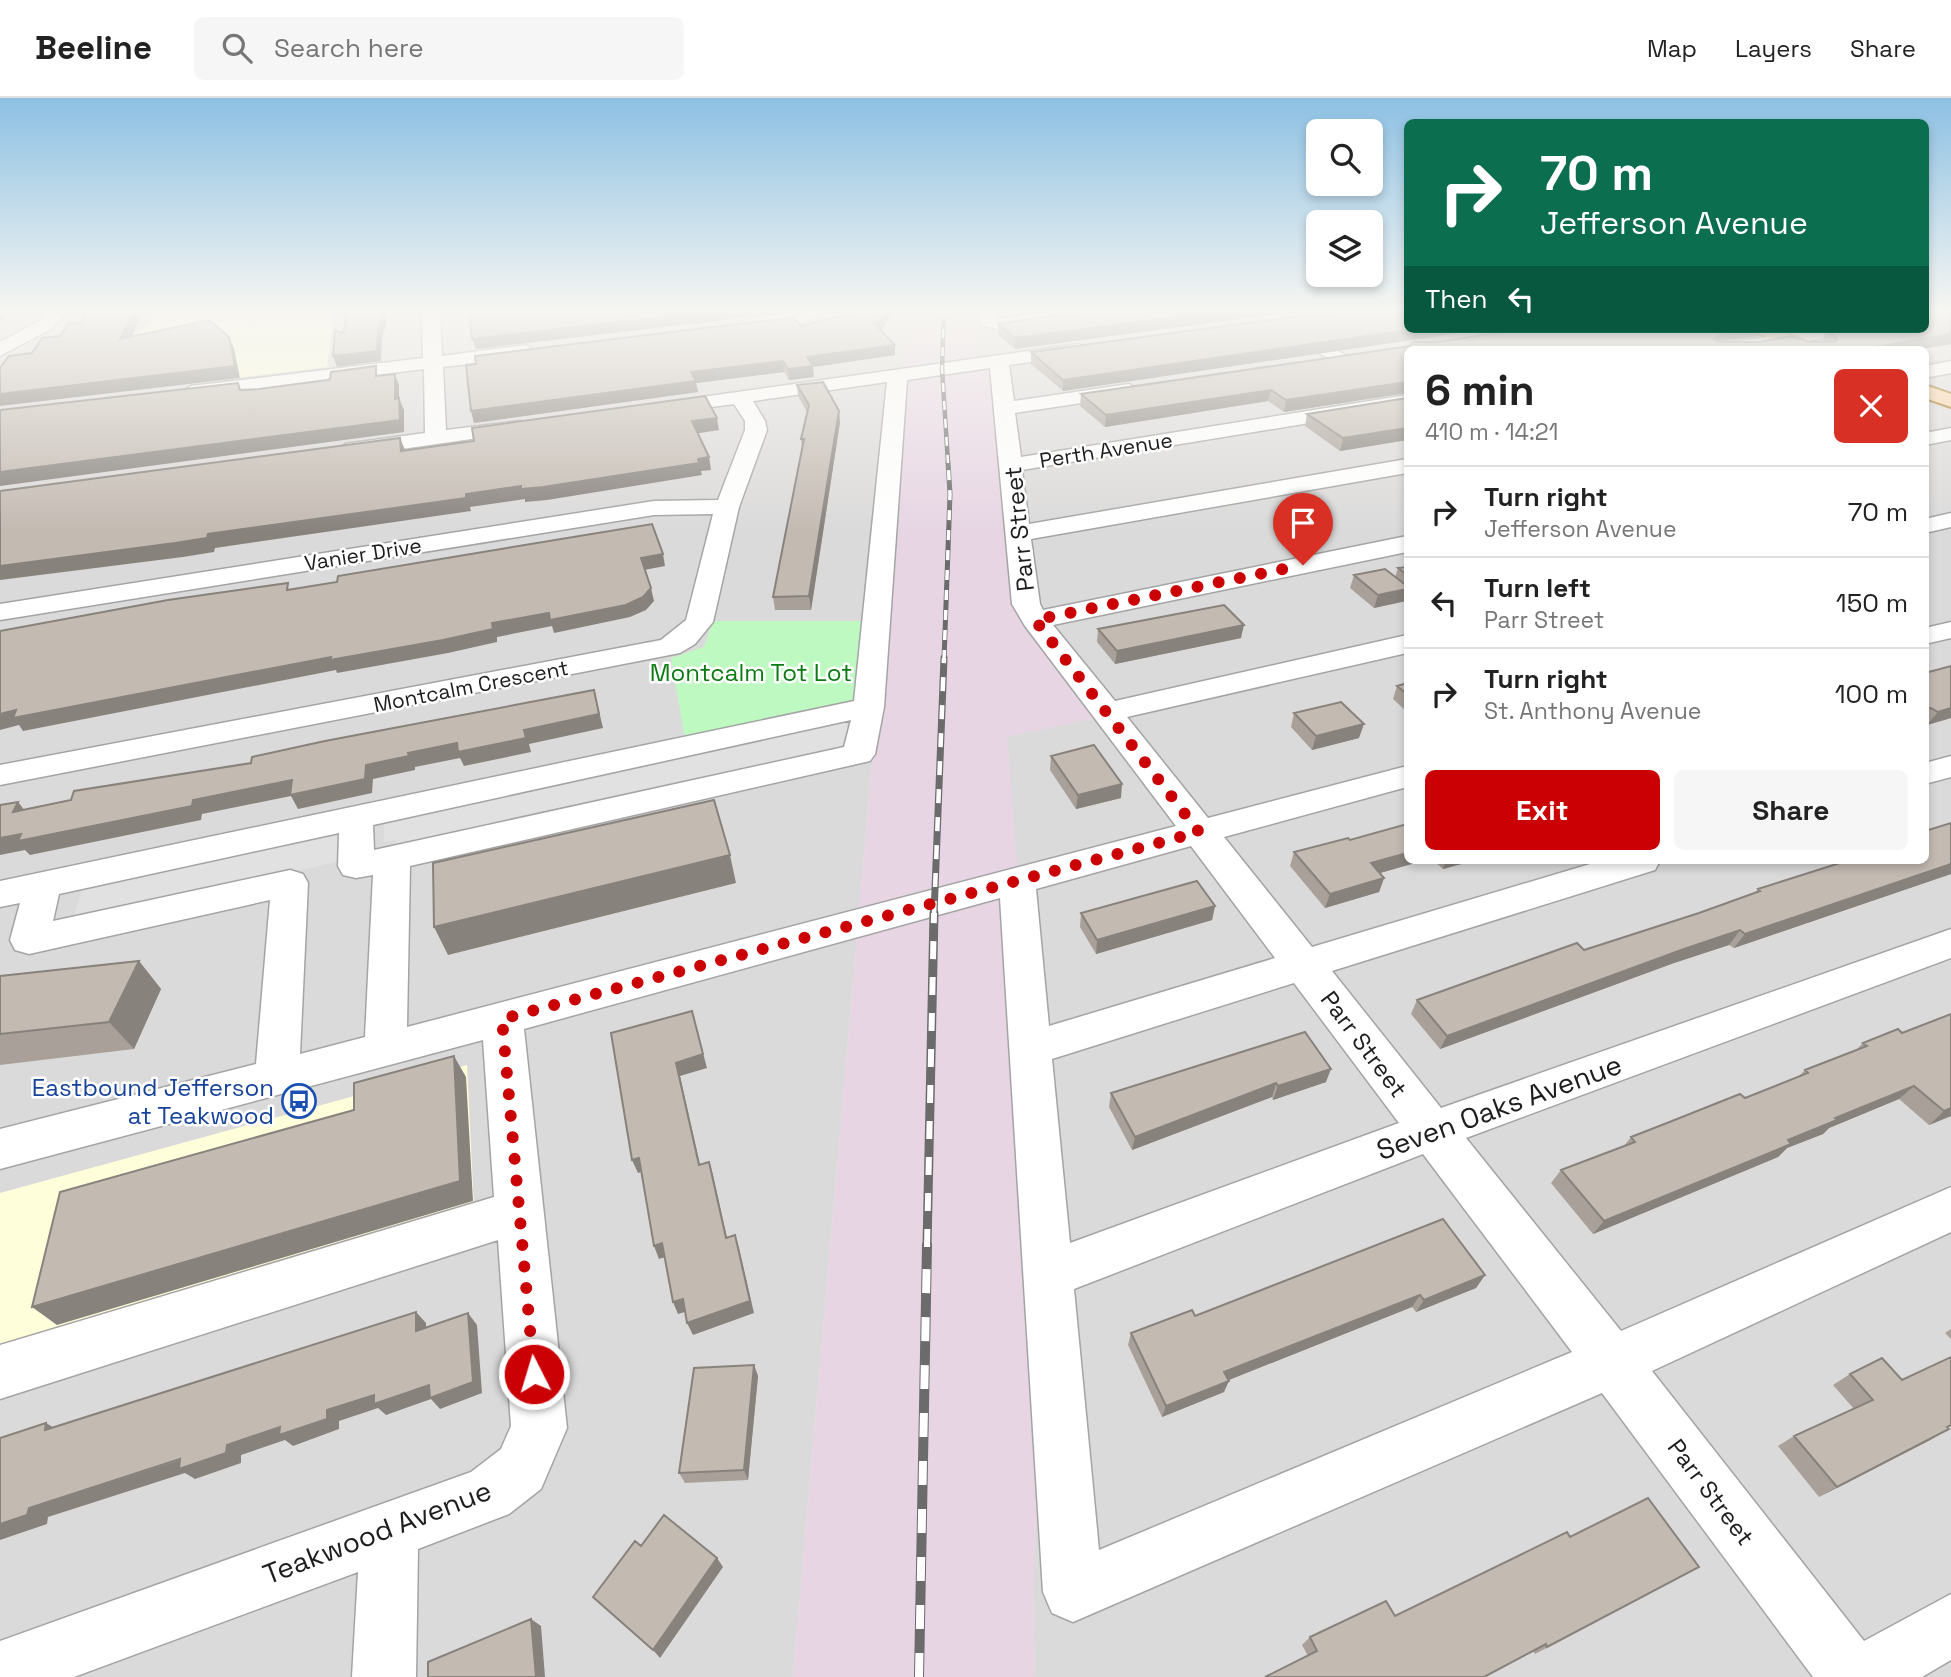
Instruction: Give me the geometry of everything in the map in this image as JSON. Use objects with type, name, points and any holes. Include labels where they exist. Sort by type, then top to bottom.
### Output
[{"type":"main road","points":[[1929,393],[1951,401]]},
{"type":"street","points":[[165,395],[251,385]]},
{"type":"street","points":[[434,385],[436,438]]},
{"type":"street","points":[[644,410],[825,385]]},
{"type":"street","points":[[356,817],[356,866],[859,754],[869,707],[897,385]]},
{"type":"street","name":"Parr Street","points":[[1003,385],[1026,604],[1035,620],[1612,1362],[1852,1677]]},
{"type":"street","points":[[1383,385],[1404,398]]},
{"type":"street","points":[[1006,408],[1154,386]]},
{"type":"street","name":"Montcalm Crescent","points":[[0,775],[670,647],[685,638],[699,622],[727,507],[756,430],[755,421],[740,397]]},
{"type":"street","name":"Perth Avenue","points":[[1012,465],[1404,400]]},
{"type":"street","points":[[329,452],[547,423]]},
{"type":"street","points":[[1929,438],[1951,434]]},
{"type":"street","points":[[1017,534],[1404,467]]},
{"type":"street","name":"Vanier Drive","points":[[0,612],[654,508],[727,507]]},
{"type":"street","points":[[1929,525],[1951,520]]},
{"type":"street","points":[[1035,620],[1404,545]]},
{"type":"street","points":[[1929,635],[1951,629]]},
{"type":"street","points":[[1108,712],[1404,645]]},
{"type":"street","points":[[0,894],[869,707]]},
{"type":"street","points":[[1929,773],[1951,765]]},
{"type":"street","points":[[0,1149],[502,1019],[1404,777]]},
{"type":"street","points":[[385,1049],[392,858]]},
{"type":"street","points":[[1033,1048],[1632,864]]},
{"type":"street","points":[[1017,880],[1033,1048],[1073,1591],[1612,1362],[1951,1209]]},
{"type":"street","points":[[43,885],[29,940],[290,883],[277,1077]]},
{"type":"street","name":"Seven Oaks Avenue","points":[[1049,1275],[1431,1131],[1951,943]]},
{"type":"street","name":"Teakwood Avenue","points":[[0,1673],[489,1494],[521,1469],[539,1428],[502,1019]]},
{"type":"street","points":[[0,1372],[520,1211]]},
{"type":"street","points":[[384,1677],[389,1530]]},
{"type":"street","points":[[1862,1677],[1951,1625]]},
{"type":"shaded area","points":[[0,385],[905,385],[793,1677],[0,1677]]},
{"type":"shaded area","points":[[98,385],[178,385],[91,395]]},
{"type":"shaded area","points":[[905,385],[1001,385],[1019,599],[1110,715],[1007,737],[1049,1275],[1033,1594],[1035,1677],[793,1677]]},
{"type":"shaded area","points":[[984,385],[1404,385],[1404,864],[1929,864],[1929,385],[1951,385],[1951,1677],[1035,1677],[1017,880],[1007,736],[1109,715],[1035,620]]},
{"type":"shaded area","points":[[845,722],[857,747],[396,852],[396,840],[384,842],[384,824]]},
{"type":"shaded area","points":[[339,831],[337,862],[73,920],[83,885]]},
{"type":"shaded area","points":[[467,1065],[474,1209],[0,1354],[0,1193]]},
{"type":"green space","name":"Montcalm Tot Lot","points":[[713,621],[864,621],[859,697],[845,705],[685,739],[671,658],[704,647]]},
{"type":"building","points":[[0,385],[78,385],[0,394]]},
{"type":"building","points":[[223,385],[238,385],[240,390],[292,385],[395,385],[400,420],[0,472],[0,410]]},
{"type":"building","points":[[468,385],[668,385],[471,411]]},
{"type":"building","points":[[797,385],[824,385],[839,411],[809,596],[773,597],[809,405]]},
{"type":"building","points":[[1145,385],[1389,385],[1286,400],[1271,390],[1106,415],[1081,394]]},
{"type":"building","points":[[705,396],[717,418],[692,421],[709,457],[698,459],[699,463],[543,487],[521,489],[521,486],[466,494],[466,498],[208,534],[207,538],[175,543],[0,566],[0,491],[400,438],[401,451],[474,441],[472,428]]},
{"type":"building","points":[[1404,398],[1404,428],[1343,438],[1307,414]]},
{"type":"building","points":[[652,524],[663,554],[641,558],[651,588],[643,597],[626,605],[550,620],[549,613],[492,623],[493,629],[443,640],[330,660],[331,657],[13,718],[16,710],[0,714],[0,631],[168,600],[288,583],[287,590],[337,582],[338,576]]},
{"type":"building","points":[[1385,569],[1404,584],[1404,590],[1378,595],[1354,575]]},
{"type":"building","points":[[1224,605],[1244,625],[1117,651],[1098,629]]},
{"type":"building","points":[[1951,666],[1951,708],[1938,712],[1929,708],[1929,672]]},
{"type":"building","points":[[594,690],[599,714],[524,730],[526,738],[458,752],[457,743],[408,753],[409,756],[366,765],[365,779],[290,795],[292,780],[193,800],[192,806],[18,841],[21,834],[0,838],[0,805],[18,802],[13,812],[71,800],[74,791],[251,763],[252,757],[325,741]]},
{"type":"building","points":[[1341,702],[1364,724],[1316,736],[1294,713]]},
{"type":"building","points":[[1094,745],[1122,784],[1078,795],[1051,756]]},
{"type":"building","points":[[714,800],[730,855],[434,927],[433,863]]},
{"type":"building","points":[[1951,823],[1951,864],[1745,934],[1740,930],[1684,949],[1447,1036],[1417,1000],[1577,943],[1584,950],[1837,864],[1929,864],[1929,830]]},
{"type":"building","points":[[1404,825],[1404,854],[1371,863],[1384,878],[1330,894],[1294,852],[1348,838],[1350,840]]},
{"type":"building","points":[[1197,881],[1215,906],[1097,940],[1081,913]]},
{"type":"building","points":[[139,961],[109,1022],[0,1034],[0,976]]},
{"type":"building","points":[[692,1011],[703,1054],[676,1063],[699,1165],[709,1162],[726,1238],[735,1235],[750,1301],[687,1323],[683,1299],[673,1302],[662,1243],[654,1246],[639,1158],[632,1160],[611,1033]]},
{"type":"building","points":[[1951,1014],[1951,1108],[1944,1111],[1914,1086],[1788,1140],[1791,1144],[1604,1221],[1561,1170],[1635,1142],[1631,1137],[1740,1094],[1745,1098],[1808,1073],[1805,1070],[1867,1046],[1863,1043],[1898,1029],[1902,1033]]},
{"type":"building","points":[[1305,1032],[1331,1069],[1278,1086],[1276,1083],[1135,1137],[1111,1093]]},
{"type":"building","points":[[454,1056],[460,1181],[32,1307],[60,1192],[354,1110],[354,1083]]},
{"type":"building","points":[[1443,1219],[1485,1275],[1424,1300],[1420,1295],[1224,1372],[1229,1381],[1166,1406],[1131,1333],[1192,1310],[1195,1316]]},
{"type":"building","points":[[416,1312],[416,1331],[468,1313],[473,1382],[430,1398],[429,1385],[374,1404],[374,1395],[327,1410],[327,1419],[279,1435],[280,1427],[227,1445],[226,1453],[179,1469],[180,1459],[29,1508],[27,1515],[0,1524],[0,1438],[46,1423],[45,1430]]},
{"type":"building","points":[[1951,1357],[1949,1429],[1837,1487],[1794,1436],[1873,1400],[1850,1374],[1882,1358],[1902,1380]]},
{"type":"building","points":[[754,1365],[744,1470],[679,1473],[694,1368]]},
{"type":"building","points":[[1648,1498],[1699,1567],[1484,1677],[1265,1677],[1317,1651],[1310,1637],[1386,1601],[1395,1616],[1567,1532],[1570,1537]]},
{"type":"building","points":[[664,1515],[717,1558],[653,1650],[593,1597],[635,1541],[641,1546]]},
{"type":"building","points":[[531,1619],[536,1677],[428,1677],[428,1662]]},
{"type":"railway","points":[[943,385],[948,463]]},
{"type":"railway","points":[[944,660],[950,494],[948,462]]},
{"type":"railway","points":[[934,915],[944,658]]},
{"type":"railway","points":[[927,1247],[934,913]]},
{"type":"railway","points":[[919,1677],[927,1245]]},
{"type":"place","name":"Eastbound Jefferson at Teakwood","points":[[299,1101]]},
{"type":"route","points":[[534,1374],[502,1019],[1199,832],[1035,620],[1303,565]]}]
